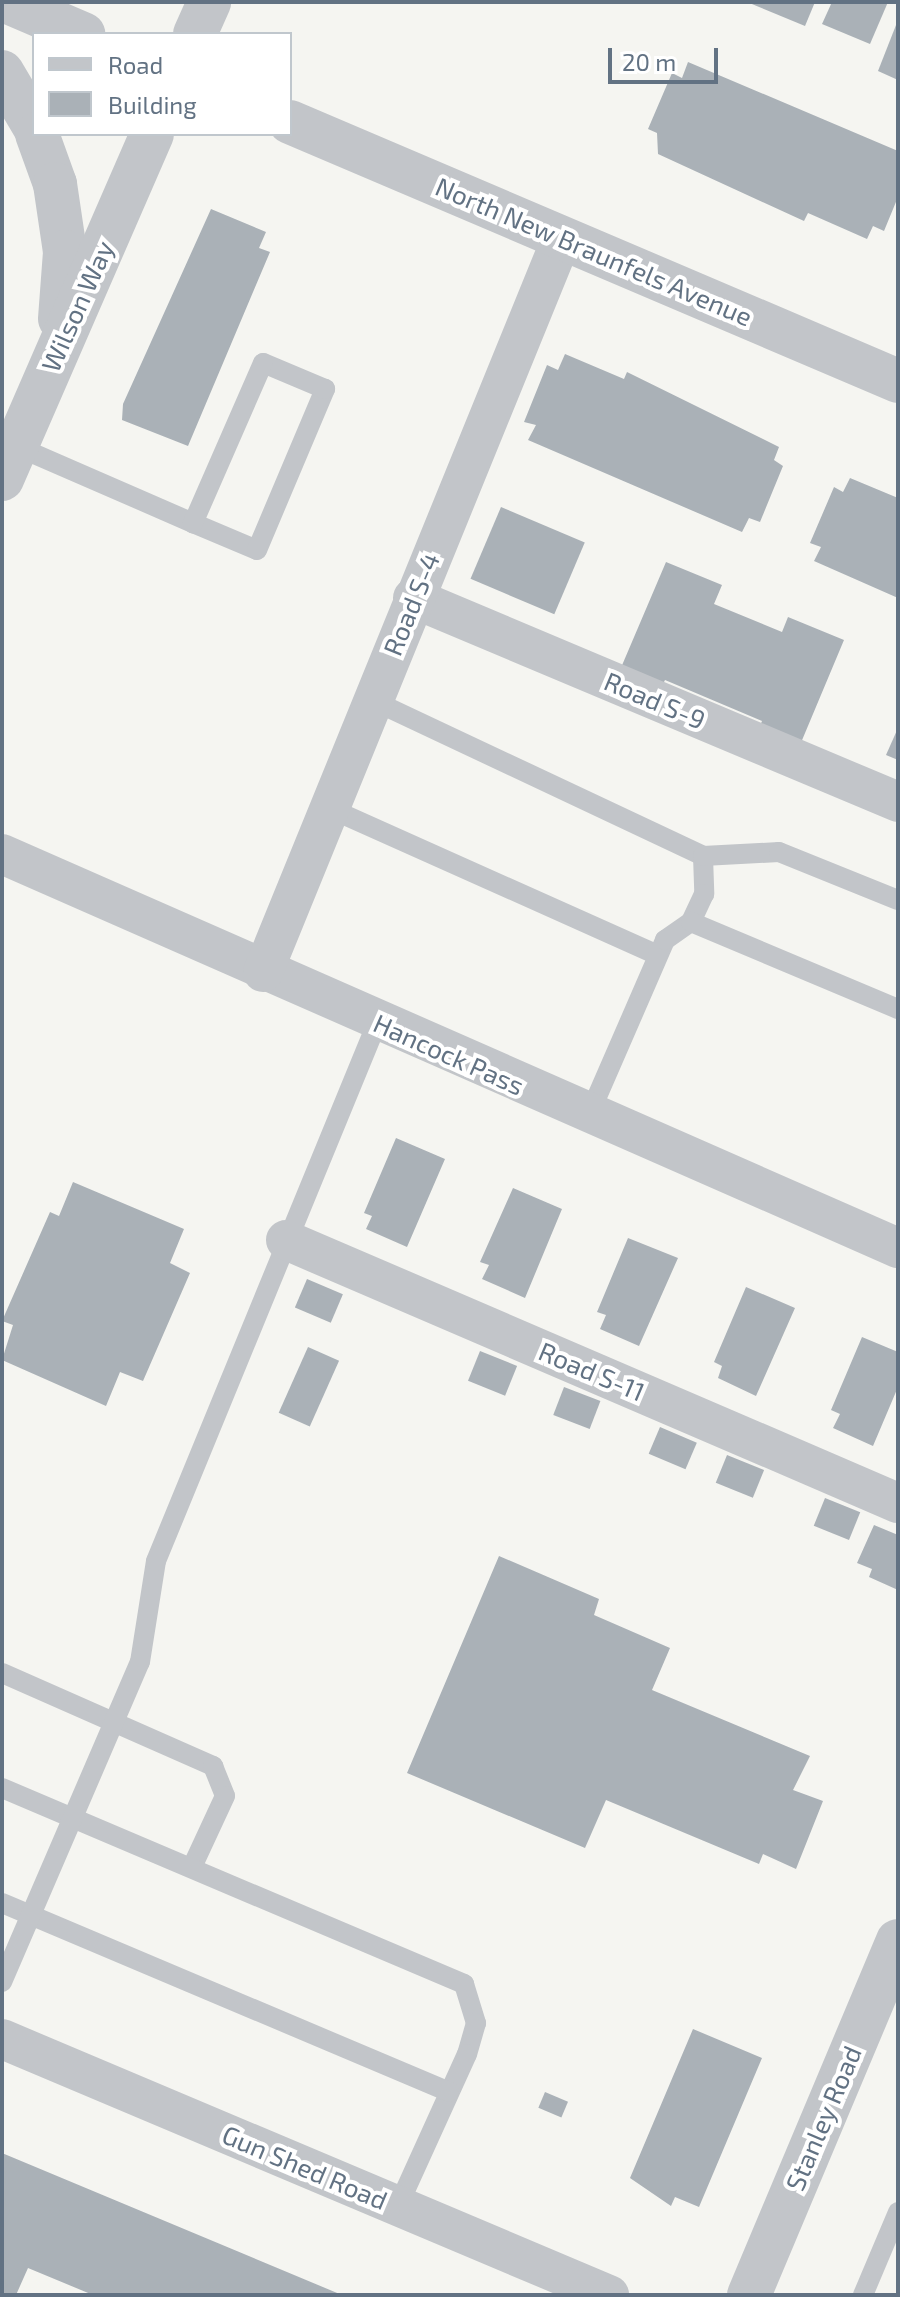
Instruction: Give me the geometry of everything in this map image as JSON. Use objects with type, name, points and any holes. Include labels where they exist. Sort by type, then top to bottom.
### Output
[{"type":"street","points":[[8,2],[78,32]]},
{"type":"street","points":[[196,32],[209,2]]},
{"type":"street","points":[[2,72],[32,123]]},
{"type":"street","name":"North New Braunfels Avenue","points":[[292,123],[898,381]]},
{"type":"street","points":[[38,136],[55,184],[65,252],[56,355]]},
{"type":"street","name":"Wilson Way","points":[[9,462],[151,136]]},
{"type":"street","name":"Road S-4","points":[[263,972],[562,238]]},
{"type":"street","name":"Road S-9","points":[[413,598],[898,802]]},
{"type":"street","name":"Hancock Pass","points":[[2,854],[377,1023],[898,1248]]},
{"type":"street","name":"Road S-11","points":[[286,1240],[898,1503]]},
{"type":"street","name":"Stanley Road","points":[[749,2295],[898,1941]]},
{"type":"street","name":"Gun Shed Road","points":[[2,2039],[609,2295]]},
{"type":"lane","points":[[9,462],[193,523],[257,550],[325,389],[263,363],[193,523]]},
{"type":"lane","points":[[372,700],[703,856],[779,852],[898,900]]},
{"type":"lane","points":[[329,808],[658,955]]},
{"type":"lane","points":[[589,1115],[665,940],[691,922],[704,894],[703,856]]},
{"type":"lane","points":[[691,922],[898,1009]]},
{"type":"lane","points":[[2,1982],[140,1662],[156,1561],[377,1023]]},
{"type":"lane","points":[[2,1673],[213,1766],[223,1779],[225,1796],[193,1865]]},
{"type":"lane","points":[[2,1788],[193,1865],[464,1984],[476,2023],[398,2206]]},
{"type":"lane","points":[[2,1903],[449,2092]]},
{"type":"lane","points":[[863,2295],[898,2212]]},
{"type":"building","points":[[747,2],[815,2],[805,26]]},
{"type":"building","points":[[832,2],[888,2],[870,44],[822,24]]},
{"type":"building","points":[[898,20],[898,80],[878,71]]},
{"type":"building","points":[[688,62],[898,151],[898,197],[884,231],[873,226],[867,239],[808,213],[804,221],[658,154],[657,133],[648,129],[672,73],[682,78]]},
{"type":"building","points":[[211,209],[266,232],[259,248],[270,252],[188,446],[122,420],[123,404]]},
{"type":"building","points":[[565,354],[624,379],[627,372],[779,447],[774,460],[783,466],[760,522],[749,518],[742,532],[528,440],[536,425],[524,422],[547,365],[558,370]]},
{"type":"building","points":[[850,478],[898,498],[898,598],[814,561],[821,547],[810,543],[834,487],[843,492]]},
{"type":"building","points":[[501,507],[585,543],[554,614],[471,579]]},
{"type":"building","points":[[666,562],[722,585],[714,604],[782,632],[788,617],[844,640],[800,745],[759,728],[762,721],[665,680],[662,686],[620,670]]},
{"type":"building","points":[[898,728],[898,760],[886,755]]},
{"type":"building","points":[[396,1138],[445,1159],[407,1247],[366,1229],[372,1216],[364,1213]]},
{"type":"building","points":[[73,1182],[184,1229],[170,1263],[190,1273],[143,1381],[120,1372],[106,1406],[2,1360],[13,1325],[2,1321],[50,1212],[59,1216]]},
{"type":"building","points":[[513,1188],[562,1209],[525,1298],[482,1279],[489,1265],[480,1262]]},
{"type":"building","points":[[628,1238],[678,1258],[639,1346],[600,1329],[606,1315],[597,1312]]},
{"type":"building","points":[[307,1279],[343,1294],[331,1323],[295,1308]]},
{"type":"building","points":[[746,1287],[795,1308],[756,1396],[718,1378],[722,1366],[714,1362]]},
{"type":"building","points":[[862,1337],[898,1352],[898,1387],[873,1446],[833,1428],[840,1414],[831,1410]]},
{"type":"building","points":[[308,1347],[339,1361],[310,1427],[279,1413]]},
{"type":"building","points":[[480,1351],[517,1366],[505,1396],[468,1381]]},
{"type":"building","points":[[564,1387],[600,1401],[590,1429],[553,1415]]},
{"type":"building","points":[[660,1427],[697,1443],[685,1469],[649,1454]]},
{"type":"building","points":[[727,1455],[764,1470],[753,1498],[716,1483]]},
{"type":"building","points":[[825,1498],[860,1512],[849,1540],[814,1526]]},
{"type":"building","points":[[874,1525],[898,1535],[898,1590],[869,1577],[872,1569],[857,1563]]},
{"type":"building","points":[[499,1556],[599,1599],[594,1615],[670,1648],[652,1690],[810,1756],[793,1790],[823,1801],[796,1869],[763,1854],[759,1864],[606,1800],[585,1848],[407,1773]]},
{"type":"building","points":[[693,2029],[762,2058],[699,2207],[675,2197],[671,2206],[630,2178]]},
{"type":"building","points":[[545,2092],[568,2102],[561,2117],[538,2108]]},
{"type":"building","points":[[2,2153],[342,2295],[93,2295],[28,2268],[16,2295],[2,2295]]}]
